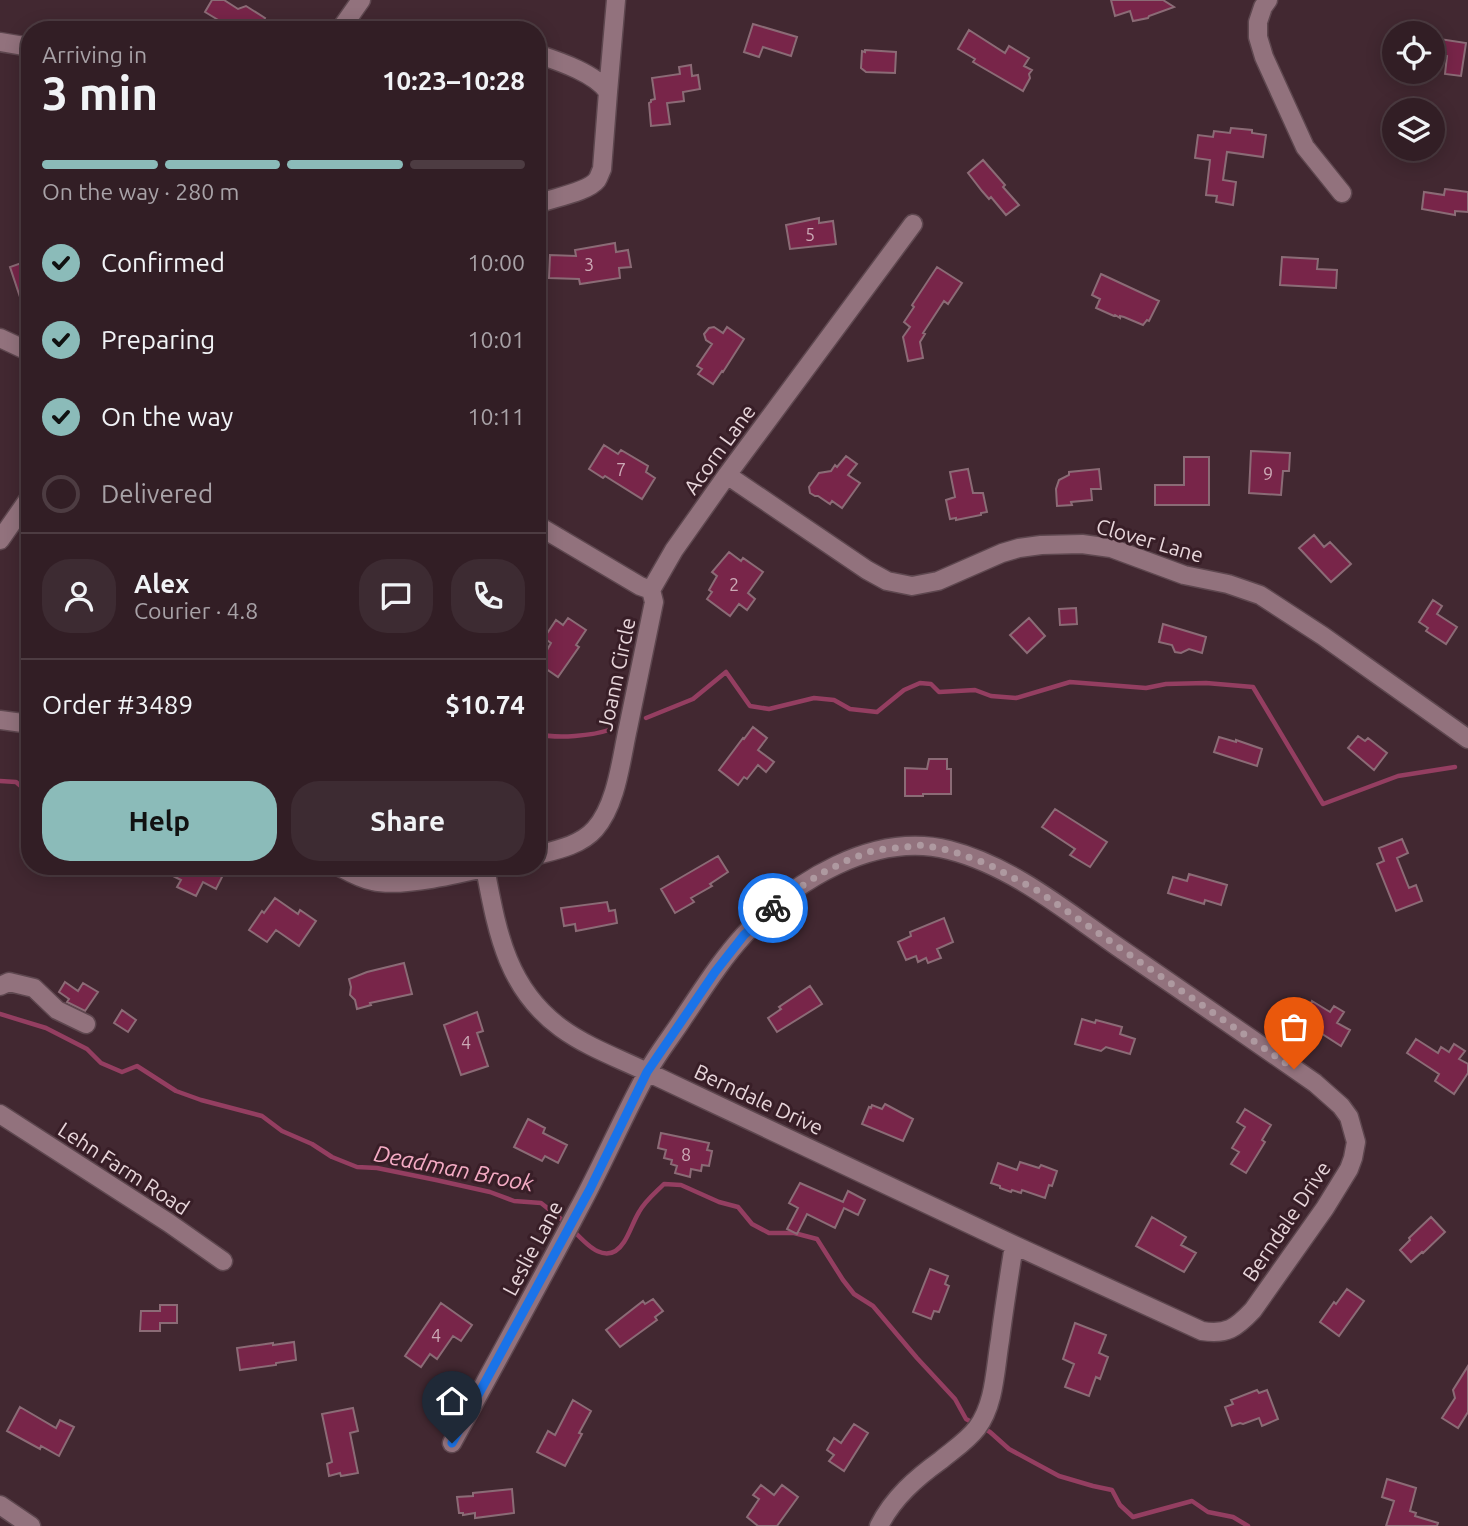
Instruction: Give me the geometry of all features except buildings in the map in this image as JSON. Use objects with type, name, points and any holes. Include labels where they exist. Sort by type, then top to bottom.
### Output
[{"type":"street","points":[[346,21],[361,0]]},
{"type":"street","points":[[546,201],[583,188],[599,178],[602,169],[616,0]]},
{"type":"street","points":[[1268,0],[1258,22],[1258,37],[1264,57],[1305,147],[1342,193]]},
{"type":"street","points":[[0,42],[21,46]]},
{"type":"street","points":[[546,57],[574,67],[604,86],[608,92]]},
{"type":"street","name":"Acorn Lane","points":[[651,590],[674,551],[727,475],[913,224]]},
{"type":"street","points":[[0,338],[21,348]]},
{"type":"street","name":"Clover Lane","points":[[727,475],[887,581],[912,586],[938,581],[1002,552],[1041,545],[1082,544],[1111,548],[1184,575],[1228,584],[1260,595],[1323,636],[1468,739]]},
{"type":"street","points":[[0,540],[21,510]]},
{"type":"street","points":[[546,530],[651,590]]},
{"type":"street","name":"Joann Circle","points":[[546,853],[570,846],[583,838],[594,830],[605,813],[622,762],[654,602],[651,590]]},
{"type":"street","points":[[0,720],[21,723]]},
{"type":"street","name":"Berndale Drive","points":[[490,875],[500,937],[508,963],[523,989],[561,1028],[591,1046],[1202,1331],[1217,1333],[1232,1329],[1254,1310],[1343,1179],[1353,1158],[1356,1142],[1349,1116],[1315,1083],[1038,891],[988,864],[952,851],[924,845],[875,850],[850,859],[822,873],[784,899],[744,935],[715,972],[647,1072]]},
{"type":"street","points":[[354,875],[374,882],[395,883],[442,875]]},
{"type":"street","points":[[0,986],[9,982],[34,988],[57,1010],[86,1024]]},
{"type":"street","name":"Leslie Lane","points":[[452,1443],[564,1238],[647,1072]]},
{"type":"street","name":"Lehn Farm Road","points":[[0,1114],[223,1261]]},
{"type":"street","points":[[879,1526],[887,1510],[908,1487],[965,1441],[978,1427],[985,1413],[995,1373],[1014,1245]]},
{"type":"street","points":[[0,1505],[31,1526]]},
{"type":"waterway","points":[[646,718],[693,699],[726,672],[750,706],[769,709],[814,698],[834,700],[850,709],[877,712],[904,690],[920,683],[931,684],[939,692],[975,690],[991,696],[1016,698],[1070,682],[1146,688],[1166,684],[1206,683],[1253,687],[1323,804],[1398,776],[1455,767]]},
{"type":"waterway","points":[[546,735],[575,736],[612,729]]},
{"type":"waterway","points":[[0,781],[16,782],[21,786]]},
{"type":"waterway","name":"Deadman Brook","points":[[0,1014],[46,1028],[87,1049],[101,1063],[122,1072],[137,1066],[176,1091],[262,1116],[282,1131],[357,1167],[377,1168],[436,1180],[490,1192],[514,1201],[541,1203],[566,1223]]},
{"type":"waterway","name":"Deadman Brook","points":[[572,1229],[590,1247],[611,1253],[624,1242],[641,1208],[664,1184],[681,1185],[719,1202],[738,1207],[752,1224],[769,1233],[794,1233],[817,1239],[854,1294],[873,1306],[955,1399],[966,1419],[975,1424]]},
{"type":"waterway","name":"Deadman Brook","points":[[983,1428],[1009,1449],[1059,1476],[1112,1490],[1120,1505],[1133,1517],[1192,1501],[1208,1512],[1233,1517],[1248,1526]]},
{"type":"way so far","points":[[773,908],[822,873],[875,850],[924,845],[952,851],[988,864],[1038,891],[1294,1069]]},
{"type":"route","points":[[452,1443],[590,1189],[647,1072],[715,972],[744,935],[773,908]]}]
